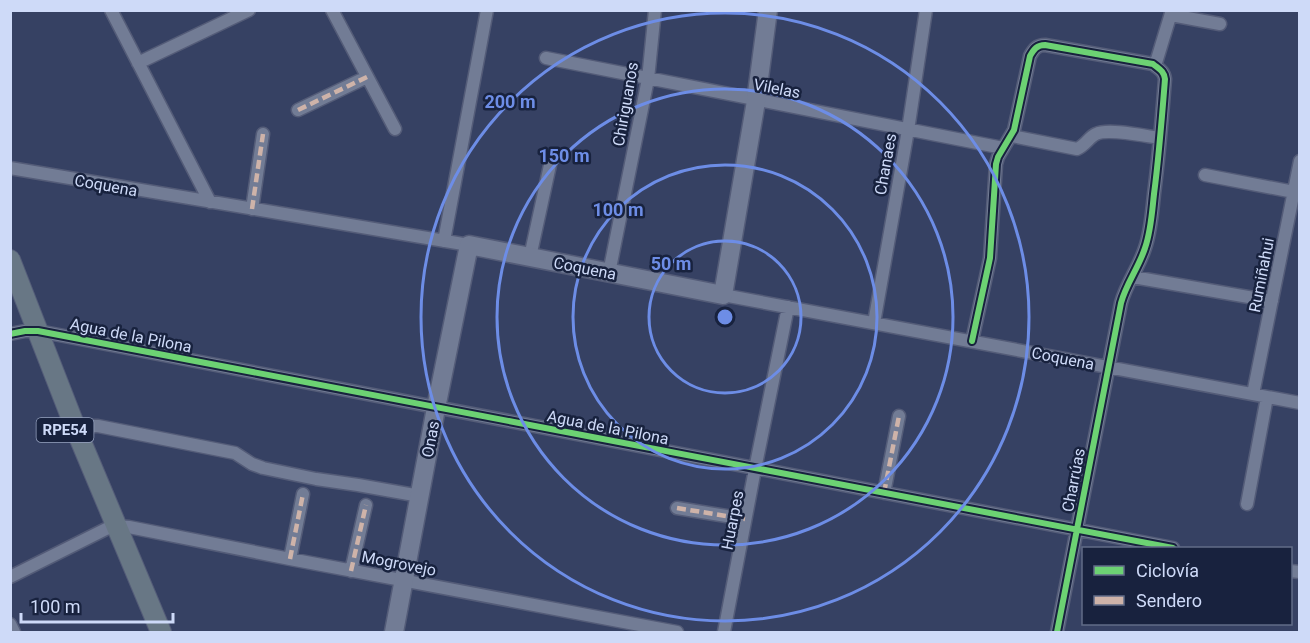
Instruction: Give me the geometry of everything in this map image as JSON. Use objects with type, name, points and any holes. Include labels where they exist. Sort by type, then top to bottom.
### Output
[{"type":"main road","points":[[723,295],[756,100],[768,10]]},
{"type":"main road","name":"Coquena","points":[[469,245],[723,295]]},
{"type":"main road","name":"Onas","points":[[394,633],[469,245]]},
{"type":"main road","name":"RPE54","points":[[10,260],[24,332],[77,432],[148,633]]},
{"type":"main road","name":"RPE54","points":[[10,294],[24,332],[161,633]]},
{"type":"street","points":[[111,10],[210,202]]},
{"type":"street","points":[[138,63],[249,10]]},
{"type":"street","points":[[332,10],[395,129]]},
{"type":"street","points":[[444,241],[487,10]]},
{"type":"street","name":"Chiriguanos","points":[[609,273],[648,79],[655,10]]},
{"type":"street","name":"Chanaes","points":[[874,323],[908,130],[926,10]]},
{"type":"street","points":[[972,341],[990,258],[996,164],[1014,130],[1030,56],[1035,47],[1040,45],[1097,54],[1155,66],[1172,13],[1220,24]]},
{"type":"street","name":"Vilelas","points":[[546,58],[1003,148]]},
{"type":"street","name":"Charrúas","points":[[1057,633],[1123,296],[1146,248],[1155,192],[1165,79],[1161,70],[1155,66]]},
{"type":"street","points":[[298,110],[367,76]]},
{"type":"street","points":[[1012,136],[1077,149],[1100,132],[1110,131],[1160,138]]},
{"type":"street","points":[[252,209],[262,134]]},
{"type":"street","points":[[530,257],[552,156]]},
{"type":"street","name":"Rumiñahui","points":[[1253,394],[1299,161]]},
{"type":"street","name":"Coquena","points":[[10,168],[469,245]]},
{"type":"street","points":[[1205,175],[1294,192]]},
{"type":"street","points":[[1133,277],[1272,301]]},
{"type":"street","name":"Coquena","points":[[723,295],[1299,404]]},
{"type":"street","name":"Huarpes","points":[[724,633],[788,307]]},
{"type":"street","name":"Agua de la Pilona","points":[[24,332],[1163,547]]},
{"type":"street","points":[[1247,504],[1266,397]]},
{"type":"street","points":[[885,493],[899,416]]},
{"type":"street","points":[[77,432],[89,426],[98,426],[235,453],[263,468],[420,496]]},
{"type":"street","points":[[290,559],[303,494]]},
{"type":"street","points":[[351,571],[366,505]]},
{"type":"street","points":[[677,508],[745,519]]},
{"type":"street","points":[[10,577],[111,527]]},
{"type":"street","name":"Mogrovejo","points":[[111,527],[129,527],[677,633]]},
{"type":"street","points":[[10,624],[14,633]]},
{"type":"marked path","points":[[298,110],[367,77]]},
{"type":"marked path","points":[[252,209],[263,134]]},
{"type":"marked path","points":[[884,493],[899,416]]},
{"type":"marked path","points":[[290,559],[303,494]]},
{"type":"marked path","points":[[351,571],[366,505]]},
{"type":"marked path","points":[[677,508],[745,519]]},
{"type":"cycle path","points":[[972,341],[990,258],[996,164],[1014,130],[1030,56],[1034,49],[1045,45],[1153,64],[1162,72],[1165,79],[1150,228],[1142,255],[1121,303],[1057,632]]},
{"type":"cycle path","points":[[10,334],[38,331],[1168,547]]}]
